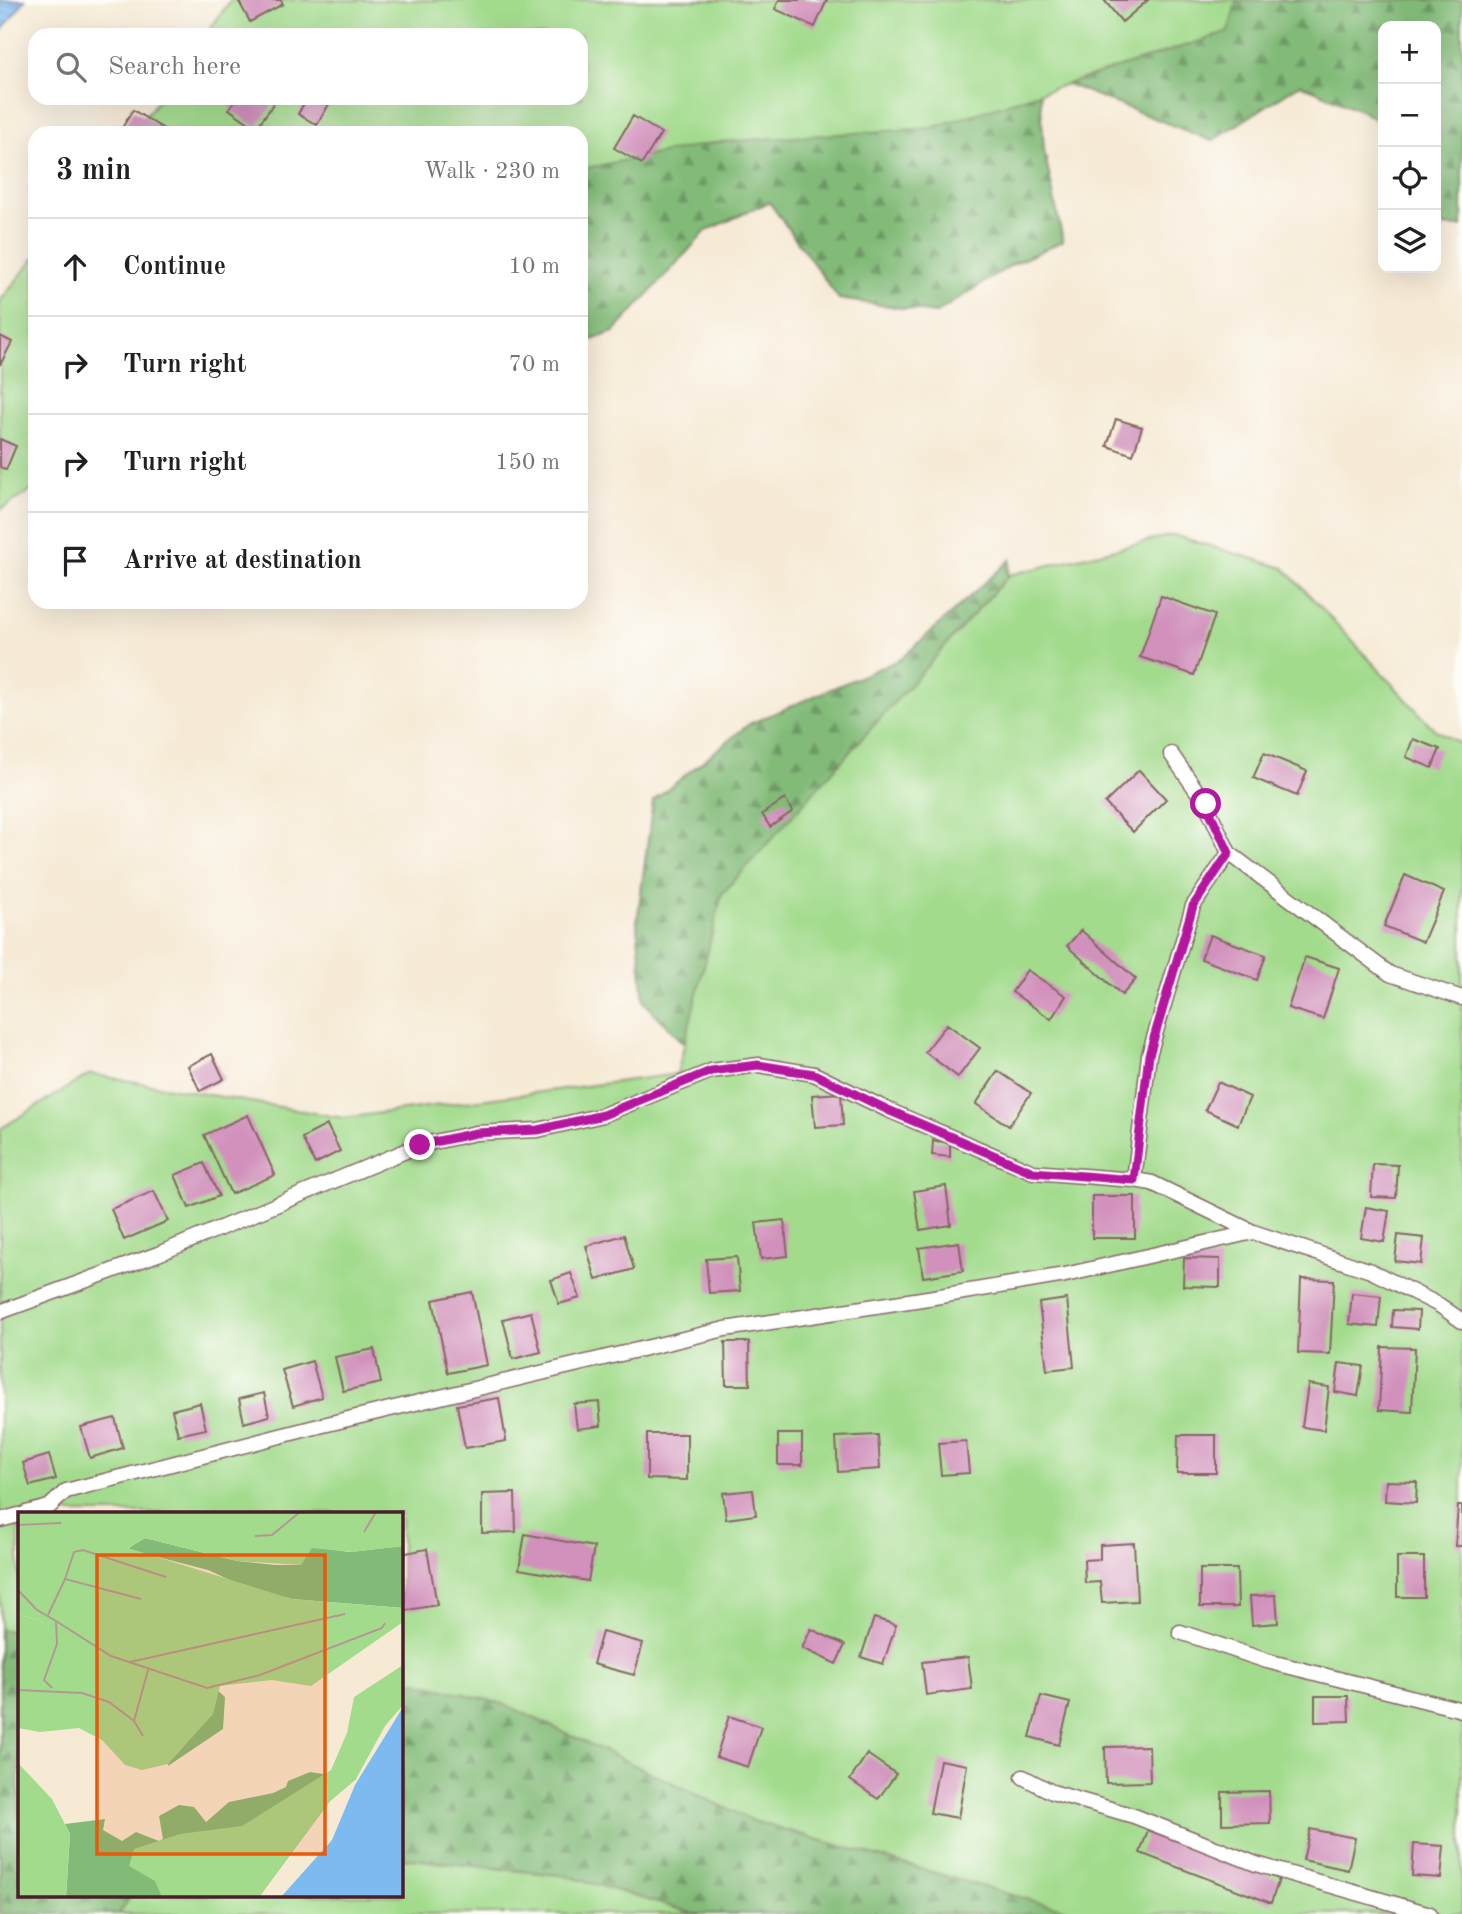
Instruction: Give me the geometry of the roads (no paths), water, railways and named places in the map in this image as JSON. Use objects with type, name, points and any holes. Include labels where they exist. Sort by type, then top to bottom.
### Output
[{"type":"lane","points":[[1171,754],[1206,804],[1229,853],[1390,974],[1462,998]]},
{"type":"lane","points":[[1134,1180],[1149,1055],[1193,906],[1229,853]]},
{"type":"lane","points":[[0,1312],[158,1254],[420,1145],[476,1133],[538,1130],[603,1115],[711,1071],[758,1065],[814,1074],[888,1110],[1033,1172],[1134,1180],[1152,1184],[1254,1232],[1371,1271],[1462,1321]]},
{"type":"lane","points":[[30,1512],[49,1507],[66,1491],[323,1425],[725,1329],[1065,1275],[1254,1232]]},
{"type":"lane","points":[[0,1520],[18,1515]]},
{"type":"lane","points":[[1180,1632],[1267,1661],[1462,1710]]},
{"type":"lane","points":[[1023,1777],[1052,1792],[1134,1816],[1255,1864],[1430,1914]]},
{"type":"water","points":[[0,0],[25,0],[0,33]]}]
